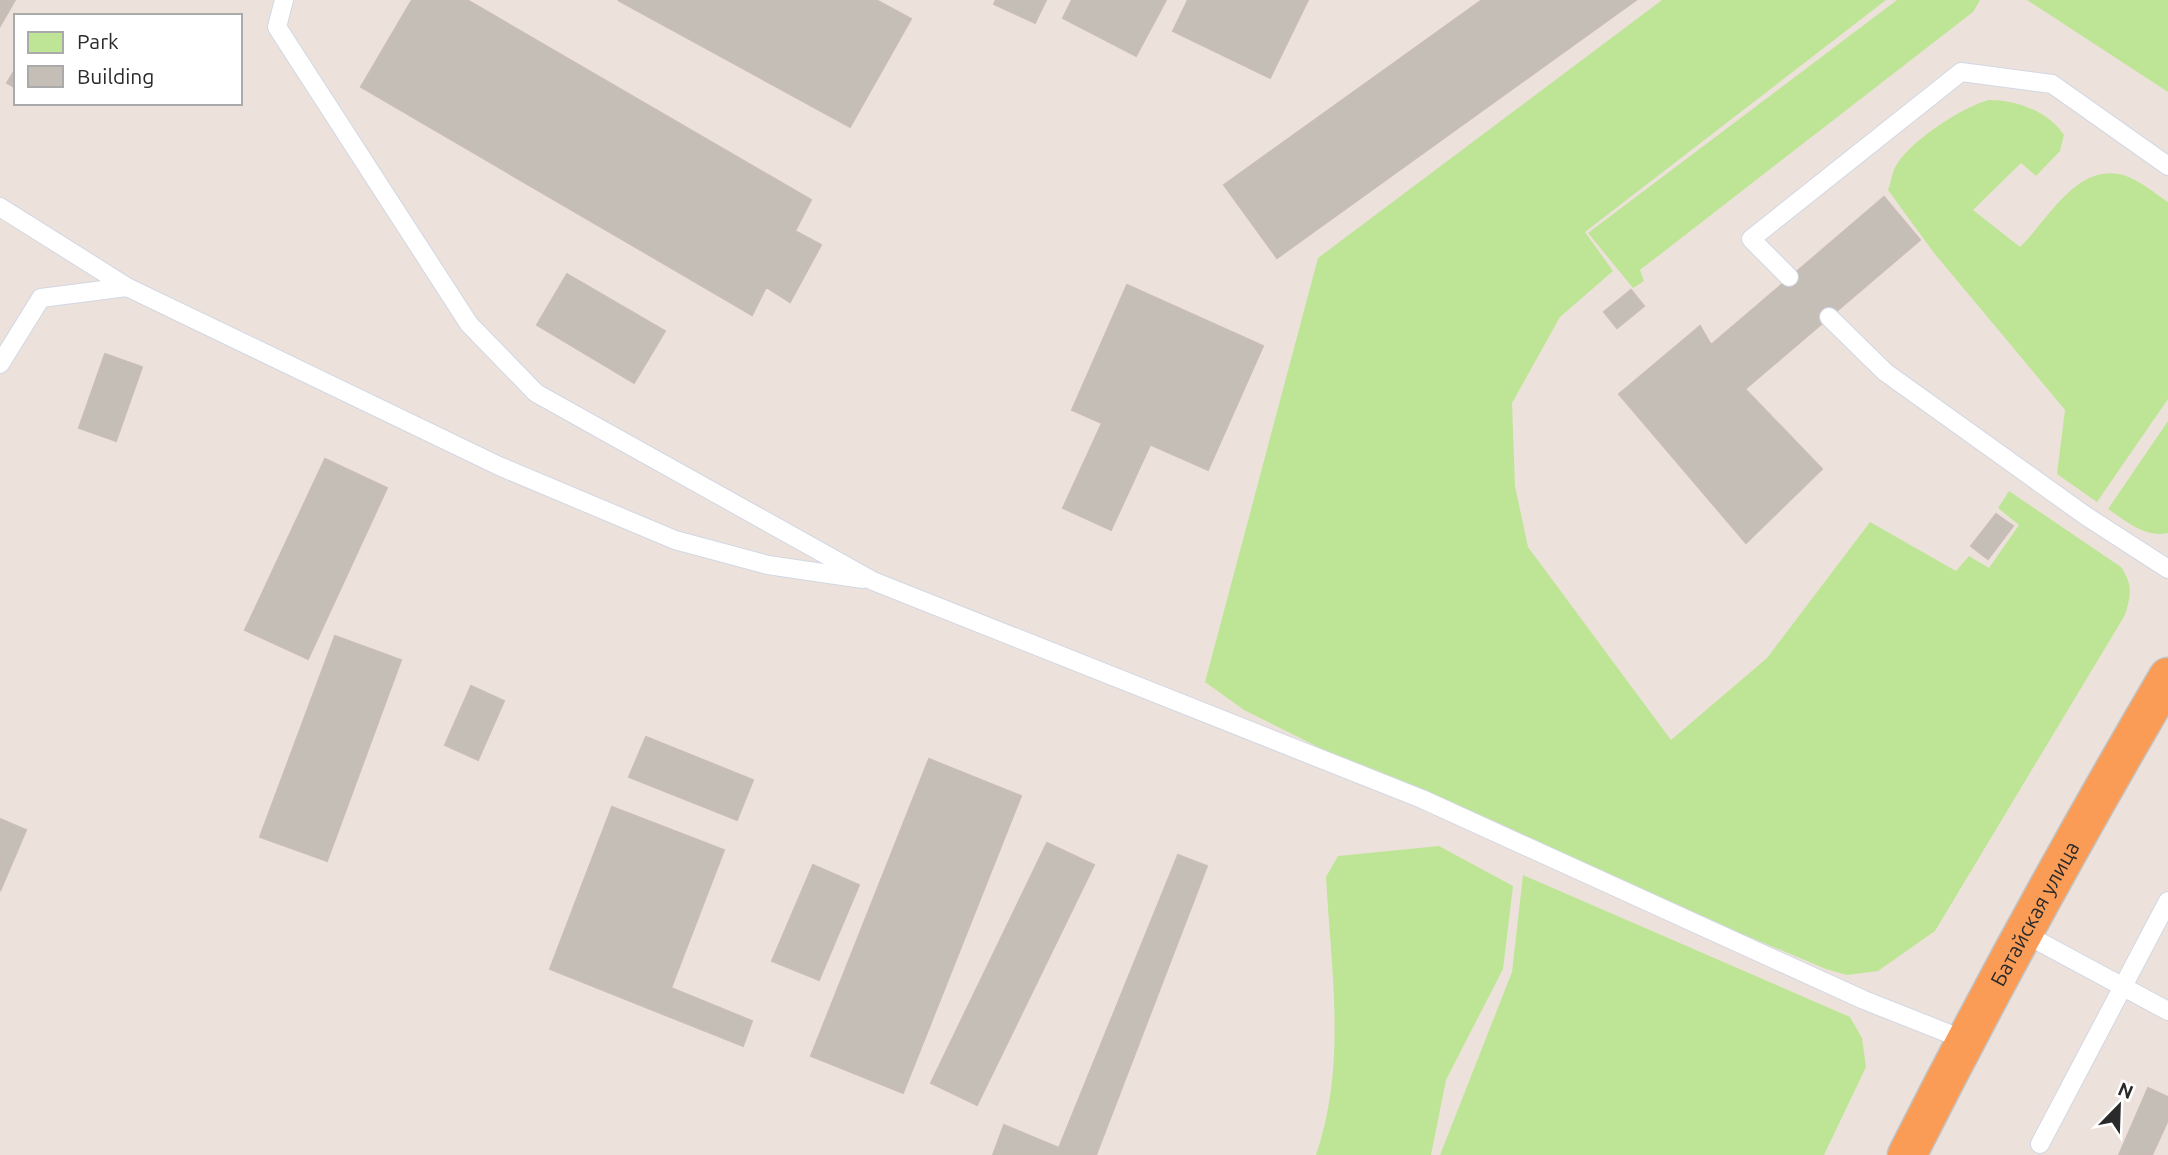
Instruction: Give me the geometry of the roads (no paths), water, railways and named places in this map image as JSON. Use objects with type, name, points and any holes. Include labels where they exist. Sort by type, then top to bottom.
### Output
[{"type":"highway","name":"Батайская улица","points":[[1907,1155],[2023,933],[2168,677]]},
{"type":"lane","points":[[284,0],[277,27],[468,324],[537,394],[873,581],[1422,799],[1864,1000],[1965,1040]]},
{"type":"lane","points":[[1789,277],[1751,239],[1961,72],[2052,84],[2168,166]]},
{"type":"lane","points":[[0,207],[127,286],[499,466],[675,540],[768,565],[873,581]]},
{"type":"lane","points":[[0,364],[41,298],[127,286]]},
{"type":"lane","points":[[1829,317],[1885,372],[2086,516],[2168,569]]},
{"type":"lane","points":[[2040,1144],[2168,901]]},
{"type":"lane","points":[[2023,933],[2168,1011]]}]
